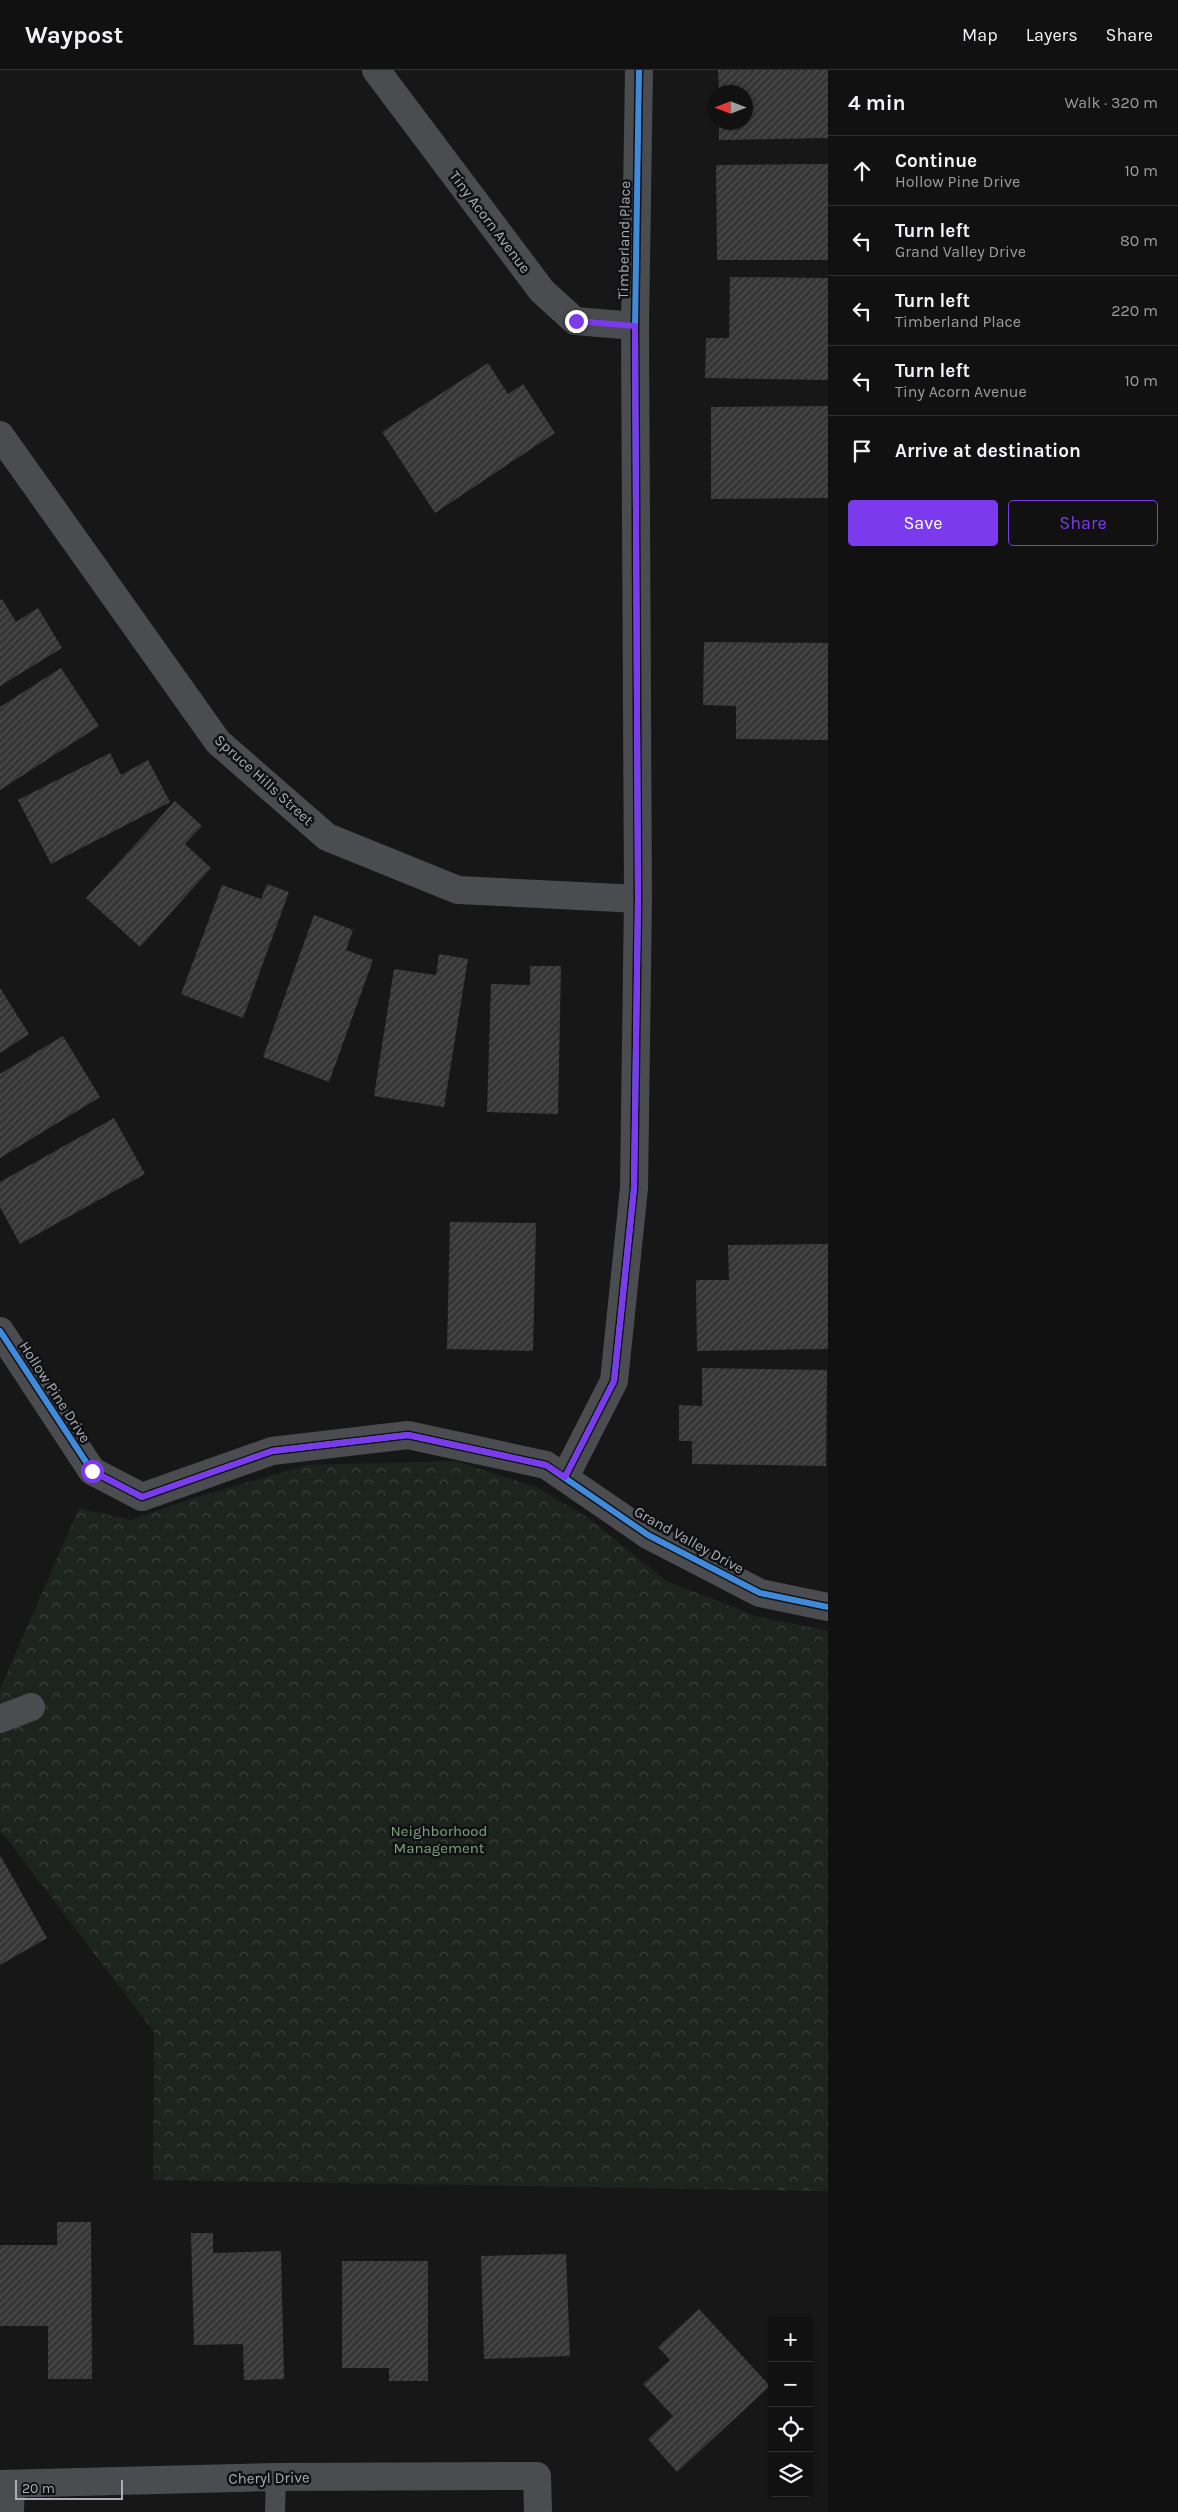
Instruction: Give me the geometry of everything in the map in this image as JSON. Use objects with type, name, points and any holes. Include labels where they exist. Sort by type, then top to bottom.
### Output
[{"type":"street","name":"Tiny Acorn Avenue","points":[[376,70],[542,290],[576,321],[635,326]]},
{"type":"street","name":"Timberland Place","points":[[565,1477],[614,1381],[634,1188],[638,899],[635,326],[639,70]]},
{"type":"street","name":"Spruce Hills Street","points":[[0,435],[218,742],[327,837],[458,890],[638,899]]},
{"type":"street","name":"Hollow Pine Drive","points":[[0,1331],[92,1471],[142,1497]]},
{"type":"street","name":"Grand Valley Drive","points":[[142,1497],[272,1451],[408,1435],[546,1465],[648,1535],[760,1593],[828,1607]]},
{"type":"street","points":[[0,1719],[31,1707]]},
{"type":"street","name":"Cheryl Drive","points":[[5,2484],[276,2477],[537,2476],[538,2512]]},
{"type":"street","points":[[5,2484],[10,2512]]},
{"type":"lane","points":[[275,2512],[276,2477]]},
{"type":"green space","name":"Neighborhood Management","points":[[456,1461],[538,1488],[590,1519],[666,1581],[756,1616],[828,1631],[828,2191],[153,2180],[154,2032],[0,1830],[0,1689],[79,1508],[131,1520],[194,1498],[306,1465]]},
{"type":"building","points":[[718,70],[828,70],[828,138],[719,140],[719,130],[753,130],[753,85],[719,85]]},
{"type":"building","points":[[828,164],[828,260],[717,260],[716,165]]},
{"type":"building","points":[[730,277],[828,278],[828,380],[705,378],[706,338],[729,338]]},
{"type":"building","points":[[488,363],[508,394],[523,384],[555,433],[435,513],[382,432]]},
{"type":"building","points":[[828,406],[828,498],[711,499],[711,407]]},
{"type":"building","points":[[2,599],[16,622],[38,608],[62,648],[0,686],[0,601]]},
{"type":"building","points":[[704,642],[828,643],[828,740],[736,739],[736,706],[703,705]]},
{"type":"building","points":[[61,668],[99,726],[0,790],[0,707]]},
{"type":"building","points":[[110,753],[121,775],[148,760],[170,802],[51,864],[18,800]]},
{"type":"building","points":[[175,801],[202,826],[185,844],[211,868],[140,947],[86,898]]},
{"type":"building","points":[[267,884],[289,892],[243,1018],[181,994],[222,885],[261,899]]},
{"type":"building","points":[[314,915],[353,930],[346,950],[373,960],[329,1082],[263,1057]]},
{"type":"building","points":[[439,954],[468,959],[444,1107],[374,1096],[394,969],[436,975]]},
{"type":"building","points":[[530,966],[561,966],[558,1114],[487,1112],[491,984],[530,985]]},
{"type":"building","points":[[0,988],[29,1034],[0,1053]]},
{"type":"building","points":[[63,1036],[100,1097],[0,1158],[0,1074]]},
{"type":"building","points":[[114,1118],[145,1174],[20,1244],[0,1207],[0,1182]]},
{"type":"building","points":[[450,1222],[536,1223],[533,1351],[447,1349]]},
{"type":"building","points":[[828,1244],[828,1349],[697,1351],[696,1280],[729,1280],[728,1245]]},
{"type":"building","points":[[702,1368],[827,1370],[826,1466],[692,1464],[692,1441],[679,1441],[679,1405],[702,1406]]},
{"type":"building","points":[[0,1855],[47,1938],[0,1965]]},
{"type":"building","points":[[57,2222],[91,2222],[92,2379],[48,2379],[48,2326],[0,2326],[0,2245],[57,2245]]},
{"type":"building","points":[[191,2233],[213,2233],[213,2253],[281,2251],[284,2379],[244,2380],[243,2344],[194,2345]]},
{"type":"building","points":[[566,2254],[570,2356],[484,2359],[481,2256]]},
{"type":"building","points":[[342,2261],[428,2261],[428,2381],[389,2381],[389,2368],[342,2368]]},
{"type":"building","points":[[699,2309],[768,2384],[768,2388],[677,2472],[648,2439],[673,2416],[643,2384],[670,2360],[658,2347]]},
{"type":"cycle path","points":[[565,1477],[614,1381],[634,1188],[638,899],[635,326],[639,70]]},
{"type":"cycle path","points":[[0,1331],[92,1471],[142,1497],[272,1451],[408,1435],[546,1465],[648,1535],[760,1593],[828,1607]]},
{"type":"route","points":[[92,1471],[142,1497],[272,1451],[408,1435],[546,1465],[565,1477],[614,1381],[634,1188],[638,899],[635,326],[576,321]]}]
